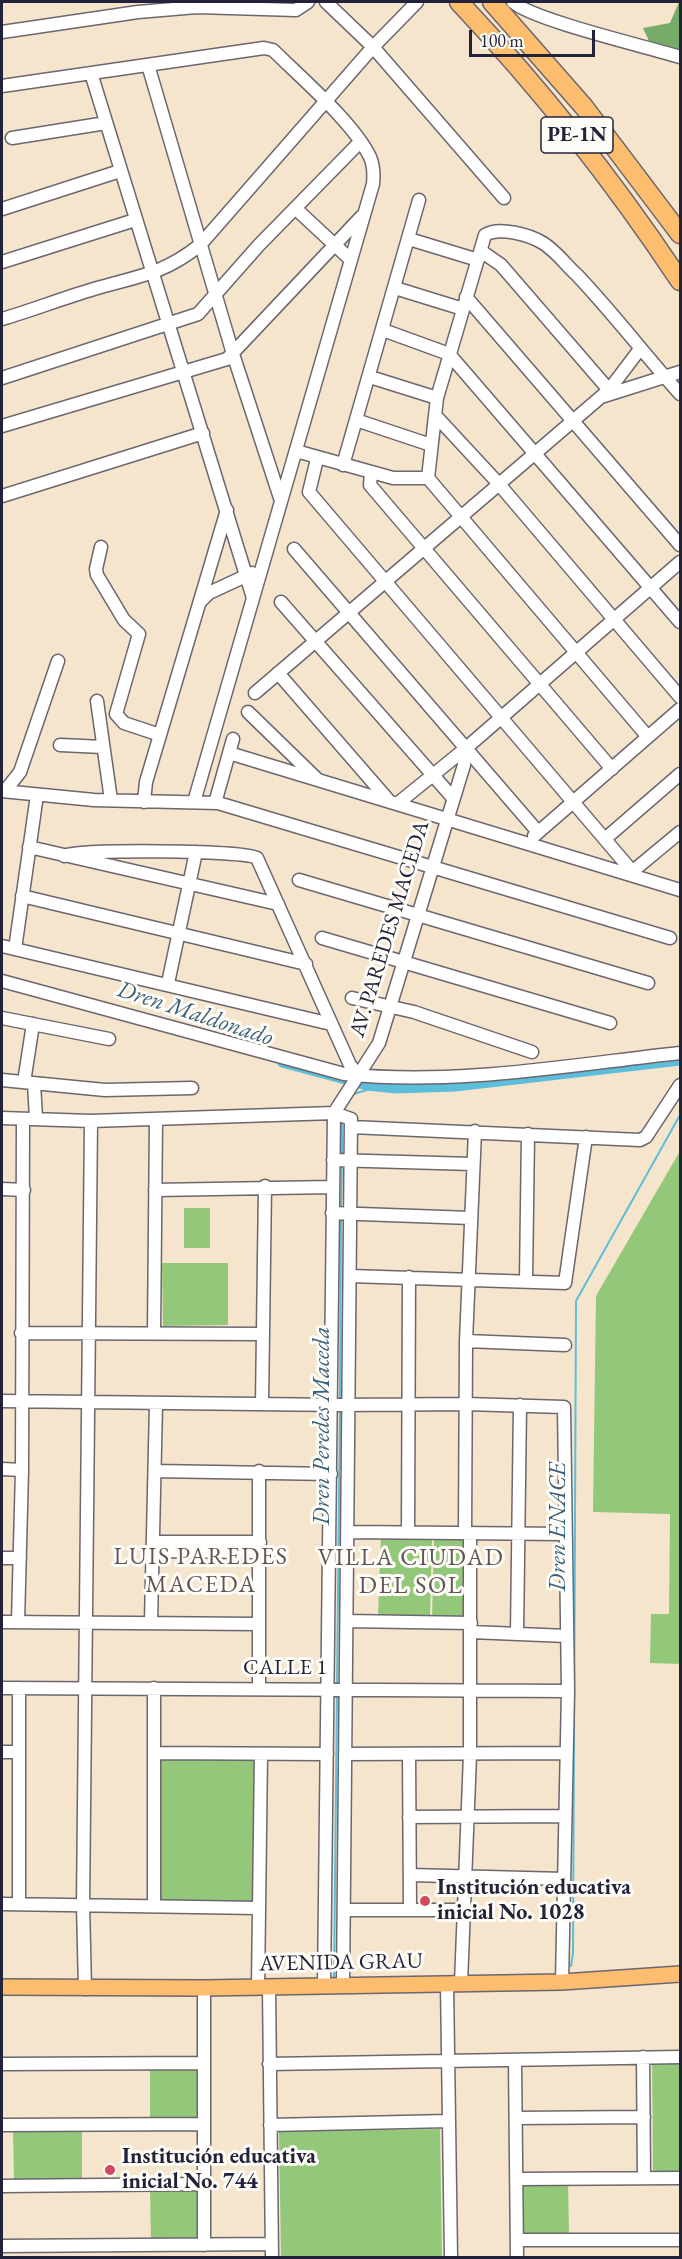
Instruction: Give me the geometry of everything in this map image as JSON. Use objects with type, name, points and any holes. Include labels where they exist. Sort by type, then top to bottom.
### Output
[{"type":"highway","name":"PE-1N","points":[[459,2],[523,70],[573,129],[627,200],[681,281]]},
{"type":"highway","name":"PE-1N","points":[[492,2],[584,107],[681,234]]},
{"type":"main road","name":"AVENIDA GRAU","points":[[2,1988],[204,1988],[562,1982],[681,1974]]},
{"type":"street","points":[[2,32],[138,12],[197,7],[296,10],[308,2]]},
{"type":"street","points":[[326,2],[373,47],[504,198]]},
{"type":"street","points":[[2,319],[92,289],[154,273],[180,260],[200,244],[373,47],[417,2]]},
{"type":"street","points":[[513,2],[520,8],[681,57]]},
{"type":"street","points":[[2,86],[264,48],[273,50],[326,102],[360,142],[374,170],[373,184],[365,213],[194,802]]},
{"type":"street","points":[[147,65],[233,354],[281,501]]},
{"type":"street","points":[[91,73],[253,599]]},
{"type":"street","points":[[12,138],[106,123]]},
{"type":"street","points":[[2,378],[198,314],[295,208],[360,142]]},
{"type":"street","points":[[2,209],[120,171]]},
{"type":"street","points":[[343,465],[419,200]]},
{"type":"street","points":[[295,208],[351,260]]},
{"type":"street","points":[[2,426],[227,359],[365,213]]},
{"type":"street","points":[[2,262],[135,220]]},
{"type":"street","points":[[648,737],[428,478],[437,398],[486,235],[492,232],[513,233],[543,243],[596,296],[640,350],[681,394]]},
{"type":"street","points":[[409,239],[480,256],[501,265],[604,394]]},
{"type":"street","points":[[395,288],[465,303],[681,545]]},
{"type":"street","points":[[383,330],[449,354],[681,622]]},
{"type":"street","points":[[255,693],[533,452],[604,394],[640,350]]},
{"type":"street","points":[[604,394],[681,372]]},
{"type":"street","points":[[370,377],[437,398]]},
{"type":"street","points":[[435,415],[498,483],[681,697]]},
{"type":"street","points":[[356,420],[431,445]]},
{"type":"street","points":[[2,496],[203,433]]},
{"type":"street","points":[[296,451],[317,459],[393,478],[428,478]]},
{"type":"street","points":[[317,459],[309,492],[386,579],[635,874]]},
{"type":"street","points":[[371,472],[370,485],[538,685],[612,769]]},
{"type":"street","points":[[144,802],[146,782],[227,510]]},
{"type":"street","points":[[101,547],[96,569],[97,575],[124,620],[139,634],[116,714],[124,723],[160,735]]},
{"type":"street","points":[[294,549],[350,611],[465,749],[538,832]]},
{"type":"street","points":[[394,803],[465,749],[681,562]]},
{"type":"street","points":[[199,603],[209,593],[262,569]]},
{"type":"street","points":[[281,602],[453,798]]},
{"type":"street","points":[[3,791],[20,772],[58,661]]},
{"type":"street","points":[[278,673],[394,803]]},
{"type":"street","points":[[97,701],[111,800]]},
{"type":"street","points":[[525,843],[681,709]]},
{"type":"street","points":[[248,712],[319,782]]},
{"type":"street","points":[[215,803],[233,739]]},
{"type":"street","points":[[60,745],[103,747]]},
{"type":"street","name":"AV. PAREDES MACEDA","points":[[334,1113],[379,1043],[464,765],[465,749]]},
{"type":"street","points":[[229,753],[319,782],[635,874],[681,890]]},
{"type":"street","points":[[606,838],[681,774]]},
{"type":"street","points":[[3,791],[144,802],[215,803],[670,938]]},
{"type":"street","points":[[15,949],[37,795]]},
{"type":"street","points":[[635,874],[681,832]]},
{"type":"street","points":[[29,847],[278,904]]},
{"type":"street","points":[[64,856],[70,853],[90,852],[196,852],[253,855],[260,863],[350,1065],[358,1075]]},
{"type":"street","points":[[168,983],[180,936],[196,852]]},
{"type":"street","points":[[299,880],[648,983]]},
{"type":"street","points":[[22,896],[180,936],[306,964]]},
{"type":"street","points":[[322,938],[610,1023]]},
{"type":"street","points":[[2,946],[168,983],[331,1024]]},
{"type":"street","points":[[2,981],[358,1075],[389,1079],[450,1077],[681,1053]]},
{"type":"street","points":[[352,998],[414,1012],[532,1052]]},
{"type":"street","points":[[2,1018],[109,1039]]},
{"type":"street","points":[[18,1622],[22,1470],[21,1333],[24,1190],[30,1119],[29,1083],[33,1024]]},
{"type":"street","points":[[2,1080],[105,1090],[192,1088]]},
{"type":"street","points":[[351,1127],[640,1140],[646,1137],[681,1085]]},
{"type":"street","points":[[324,1985],[334,1113]]},
{"type":"street","points":[[2,1118],[91,1121],[334,1113],[349,1116],[351,1161],[344,1985]]},
{"type":"street","points":[[154,1333],[156,1120]]},
{"type":"street","points":[[85,1989],[83,1905],[91,1121]]},
{"type":"street","points":[[451,2258],[448,2060],[454,1984],[464,1910],[470,1755],[471,1628],[466,1341],[475,1131]]},
{"type":"street","points":[[526,1280],[528,1134]]},
{"type":"street","points":[[350,1276],[565,1283],[586,1137]]},
{"type":"street","points":[[333,1161],[473,1164]]},
{"type":"street","points":[[155,1190],[265,1186],[332,1187]]},
{"type":"street","points":[[262,1404],[265,1186]]},
{"type":"street","points":[[2,1190],[24,1190]]},
{"type":"street","points":[[332,1214],[471,1218]]},
{"type":"street","points":[[408,1532],[409,1277]]},
{"type":"street","points":[[21,1333],[262,1334]]},
{"type":"street","points":[[466,1341],[564,1345]]},
{"type":"street","points":[[2,1401],[156,1404],[466,1404],[564,1407],[567,1691],[562,1982]]},
{"type":"street","points":[[151,1622],[156,1404]]},
{"type":"street","points":[[517,1634],[520,1405]]},
{"type":"street","points":[[2,1469],[22,1470]]},
{"type":"street","points":[[155,1471],[331,1474]]},
{"type":"street","points":[[259,1471],[259,1689]]},
{"type":"street","points":[[348,1532],[564,1534]]},
{"type":"street","points":[[153,1547],[260,1547]]},
{"type":"street","points":[[2,1558],[20,1558]]},
{"type":"street","points":[[347,1621],[567,1636]]},
{"type":"street","points":[[2,1622],[260,1624]]},
{"type":"street","name":"CALLE 1","points":[[2,1688],[567,1691]]},
{"type":"street","points":[[19,1688],[17,1752],[19,1904]]},
{"type":"street","points":[[154,1688],[154,1905]]},
{"type":"street","points":[[2,1752],[17,1752]]},
{"type":"street","points":[[154,1753],[327,1754]]},
{"type":"street","points":[[345,1754],[566,1753]]},
{"type":"street","points":[[261,1754],[258,1908],[269,2064],[272,2258]]},
{"type":"street","points":[[409,1754],[410,1910]]},
{"type":"street","points":[[409,1817],[564,1816]]},
{"type":"street","points":[[410,1875],[564,1878]]},
{"type":"street","points":[[2,1904],[258,1908]]},
{"type":"street","points":[[345,1910],[464,1910]]},
{"type":"street","points":[[204,1988],[204,2244]]},
{"type":"street","points":[[643,2057],[644,2178]]},
{"type":"street","points":[[269,2064],[681,2057]]},
{"type":"street","points":[[514,2060],[518,2258]]},
{"type":"street","points":[[2,2064],[204,2063]]},
{"type":"street","points":[[516,2118],[644,2117]]},
{"type":"street","points":[[270,2125],[448,2121]]},
{"type":"street","points":[[2,2125],[204,2124]]},
{"type":"street","points":[[517,2180],[681,2178]]},
{"type":"street","points":[[2,2186],[204,2184]]},
{"type":"street","points":[[518,2240],[681,2240]]},
{"type":"street","points":[[2,2246],[272,2244]]},
{"type":"green space","points":[[679,2],[680,50],[649,41],[643,28],[670,23]]},
{"type":"green space","points":[[680,1151],[680,1664],[650,1663],[651,1614],[669,1614],[670,1514],[593,1512],[596,1296]]},
{"type":"green space","points":[[184,1208],[210,1208],[210,1248],[184,1248]]},
{"type":"green space","points":[[162,1263],[228,1263],[228,1325],[163,1326]]},
{"type":"green space","points":[[381,1535],[432,1538],[430,1616],[378,1616]]},
{"type":"green space","points":[[434,1538],[468,1538],[467,1616],[463,1620],[432,1619]]},
{"type":"green space","points":[[157,1758],[258,1758],[258,1905],[154,1901]]},
{"type":"green space","points":[[652,2062],[680,2062],[680,2171],[653,2171]]},
{"type":"green space","points":[[150,2067],[199,2067],[199,2120],[150,2121]]},
{"type":"green space","points":[[82,2126],[82,2185],[14,2183],[13,2128]]},
{"type":"green space","points":[[440,2129],[442,2257],[281,2257],[279,2131]]},
{"type":"green space","points":[[568,2183],[569,2234],[524,2235],[523,2184]]},
{"type":"green space","points":[[201,2187],[201,2241],[151,2241],[150,2188]]},
{"type":"waterway","name":"Dren Maldonado","points":[[282,1063],[367,1086],[396,1089],[455,1087],[680,1061]]},
{"type":"waterway","name":"Dren Maldonado","points":[[349,1100],[354,1094],[376,1087]]},
{"type":"waterway","name":"Dren ENACE","points":[[571,1966],[573,1953],[576,1301],[680,1115]]},
{"type":"waterway","name":"Dren Peredes Maceda","points":[[342,1121],[342,1154]]},
{"type":"waterway","name":"Dren Peredes Maceda","points":[[341,1208],[342,1163]]},
{"type":"waterway","name":"Dren Peredes Maceda","points":[[340,1400],[341,1217]]},
{"type":"waterway","name":"Dren Peredes Maceda","points":[[337,1685],[340,1409]]},
{"type":"waterway","name":"Dren Peredes Maceda","points":[[334,1979],[337,1694]]},
{"type":"place","name":"Institución educativa inicial No. 1028","points":[[425,1901]]},
{"type":"place","name":"Institución educativa inicial No. 744","points":[[110,2170]]},
{"type":"district","name":"LUIS PAREDES MACEDA","points":[[201,1571]]},
{"type":"district","name":"VILLA CIUDAD DEL SOL","points":[[411,1572]]}]
